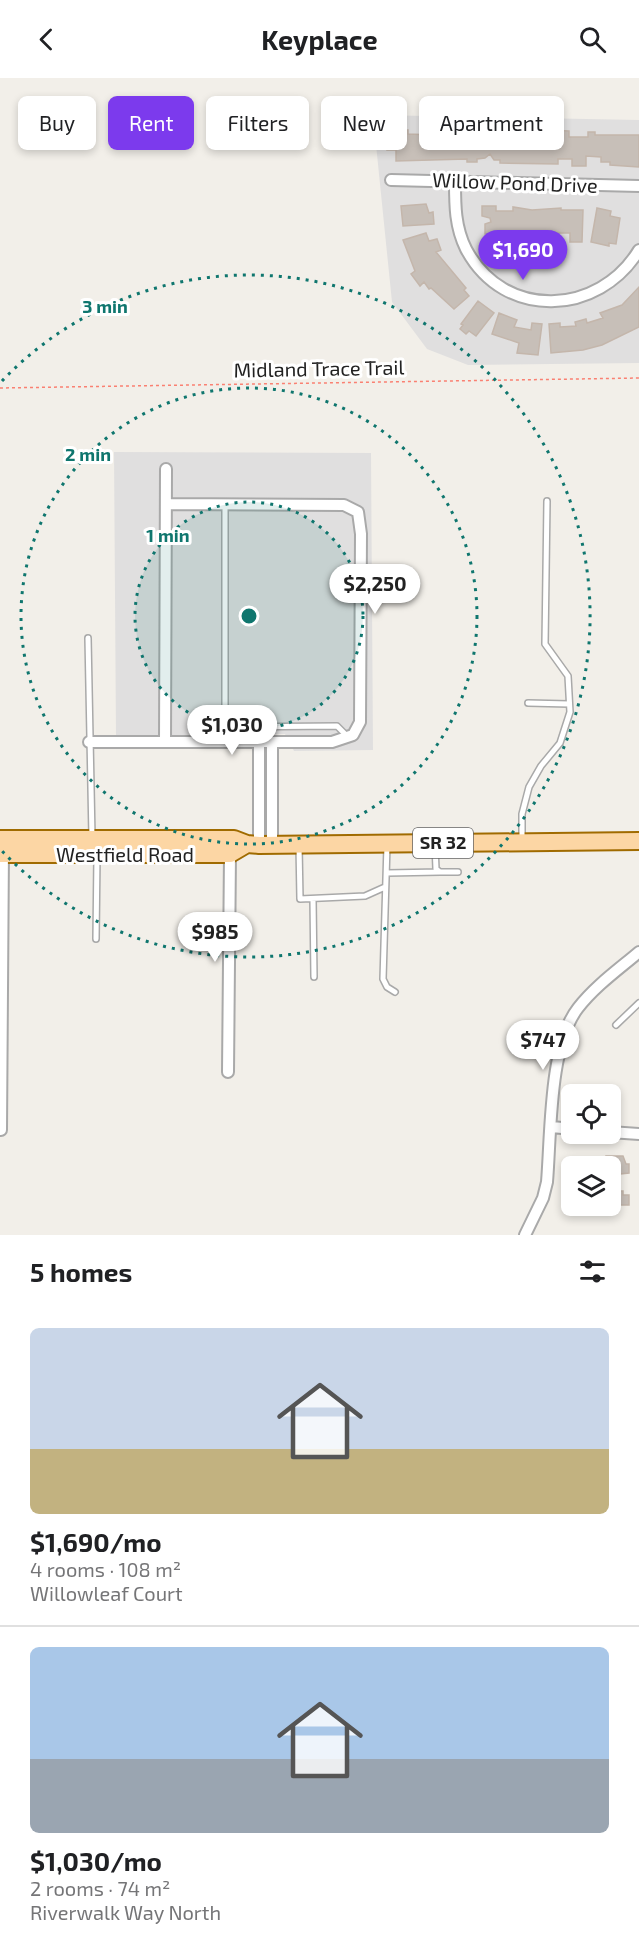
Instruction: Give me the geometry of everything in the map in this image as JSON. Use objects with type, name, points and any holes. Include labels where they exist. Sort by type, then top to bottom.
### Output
[{"type":"main road","name":"Westfield Road","points":[[95,847],[234,839],[260,845],[639,841]]},
{"type":"main road","name":"Westfield Road","points":[[2,846],[95,847],[230,854],[260,845]]},
{"type":"street","name":"Willow Pond Drive","points":[[391,180],[639,186]]},
{"type":"street","points":[[455,182],[455,213],[466,249],[485,273],[504,288],[526,298],[558,302],[592,294],[621,274],[639,250]]},
{"type":"street","points":[[165,742],[166,469]]},
{"type":"street","points":[[89,742],[332,742],[349,738],[357,730],[361,715],[360,518],[353,508],[344,505],[166,504]]},
{"type":"street","points":[[259,742],[260,845]]},
{"type":"street","points":[[260,845],[272,742]]},
{"type":"street","points":[[1,1130],[2,846]]},
{"type":"street","points":[[228,1072],[230,854]]},
{"type":"street","points":[[525,1235],[543,1198],[558,1061],[571,1019],[591,993],[638,953]]},
{"type":"street","points":[[552,1127],[561,1128]]},
{"type":"street","points":[[621,1133],[639,1134]]},
{"type":"lane","points":[[522,842],[522,813],[529,787],[541,766],[560,743],[569,704],[568,676],[545,644],[547,501]]},
{"type":"lane","points":[[225,505],[225,742]]},
{"type":"lane","points":[[88,638],[96,939]]},
{"type":"lane","points":[[528,703],[569,704]]},
{"type":"lane","points":[[225,728],[337,726],[349,738]]},
{"type":"lane","points":[[296,727],[296,742]]},
{"type":"lane","points":[[387,843],[383,979],[387,987],[395,992]]},
{"type":"lane","points":[[435,843],[436,869],[440,872]]},
{"type":"lane","points":[[299,844],[300,899],[365,896],[385,887]]},
{"type":"lane","points":[[387,873],[458,872]]},
{"type":"lane","points":[[313,899],[314,977]]},
{"type":"lane","points":[[616,1025],[639,1003]]},
{"type":"path","name":"Midland Trace Trail","points":[[0,388],[639,378]]},
{"type":"shaded area","points":[[407,116],[419,116],[419,150],[564,150],[564,119],[639,120],[639,363],[468,365],[427,349],[392,302],[377,150],[407,150]]},
{"type":"shaded area","points":[[114,452],[371,453],[373,750],[294,751],[285,734],[116,737]]},
{"type":"building","points":[[407,130],[408,134],[419,134],[419,150],[564,150],[564,131],[569,131],[569,137],[588,137],[588,132],[595,132],[595,135],[639,135],[639,167],[610,165],[610,162],[601,162],[601,157],[586,156],[586,166],[572,166],[572,159],[558,159],[558,164],[500,163],[500,160],[494,160],[490,154],[485,158],[477,159],[477,162],[467,162],[467,159],[396,161],[396,150],[407,150]]},
{"type":"building","points":[[426,204],[429,213],[433,212],[434,224],[403,226],[401,206]]},
{"type":"building","points":[[482,206],[496,206],[496,211],[513,211],[513,207],[532,210],[561,208],[561,210],[583,210],[582,242],[570,242],[570,233],[556,233],[556,237],[508,236],[508,240],[499,240],[499,234],[485,234],[485,224],[491,222],[490,218],[482,216]]},
{"type":"building","points":[[597,208],[611,211],[610,216],[620,218],[616,244],[609,243],[609,246],[591,242]]},
{"type":"building","points":[[426,233],[429,241],[437,239],[441,250],[436,252],[466,288],[464,290],[469,296],[454,309],[431,288],[429,289],[424,282],[420,286],[411,274],[415,271],[403,240]]},
{"type":"building","points":[[639,287],[639,327],[602,345],[583,350],[551,353],[549,324],[560,323],[560,327],[576,326],[575,322],[586,319],[587,323],[603,318],[600,313],[622,305]]},
{"type":"building","points":[[478,301],[494,313],[476,336],[469,331],[466,334],[460,329],[463,325],[461,324]]},
{"type":"building","points":[[499,313],[517,320],[514,327],[531,330],[532,323],[542,324],[538,355],[517,353],[519,343],[492,334]]},
{"type":"building","points":[[621,1156],[626,1164],[629,1164],[629,1173],[621,1174]]},
{"type":"building","points":[[621,1191],[623,1195],[629,1195],[629,1205],[621,1205]]}]
